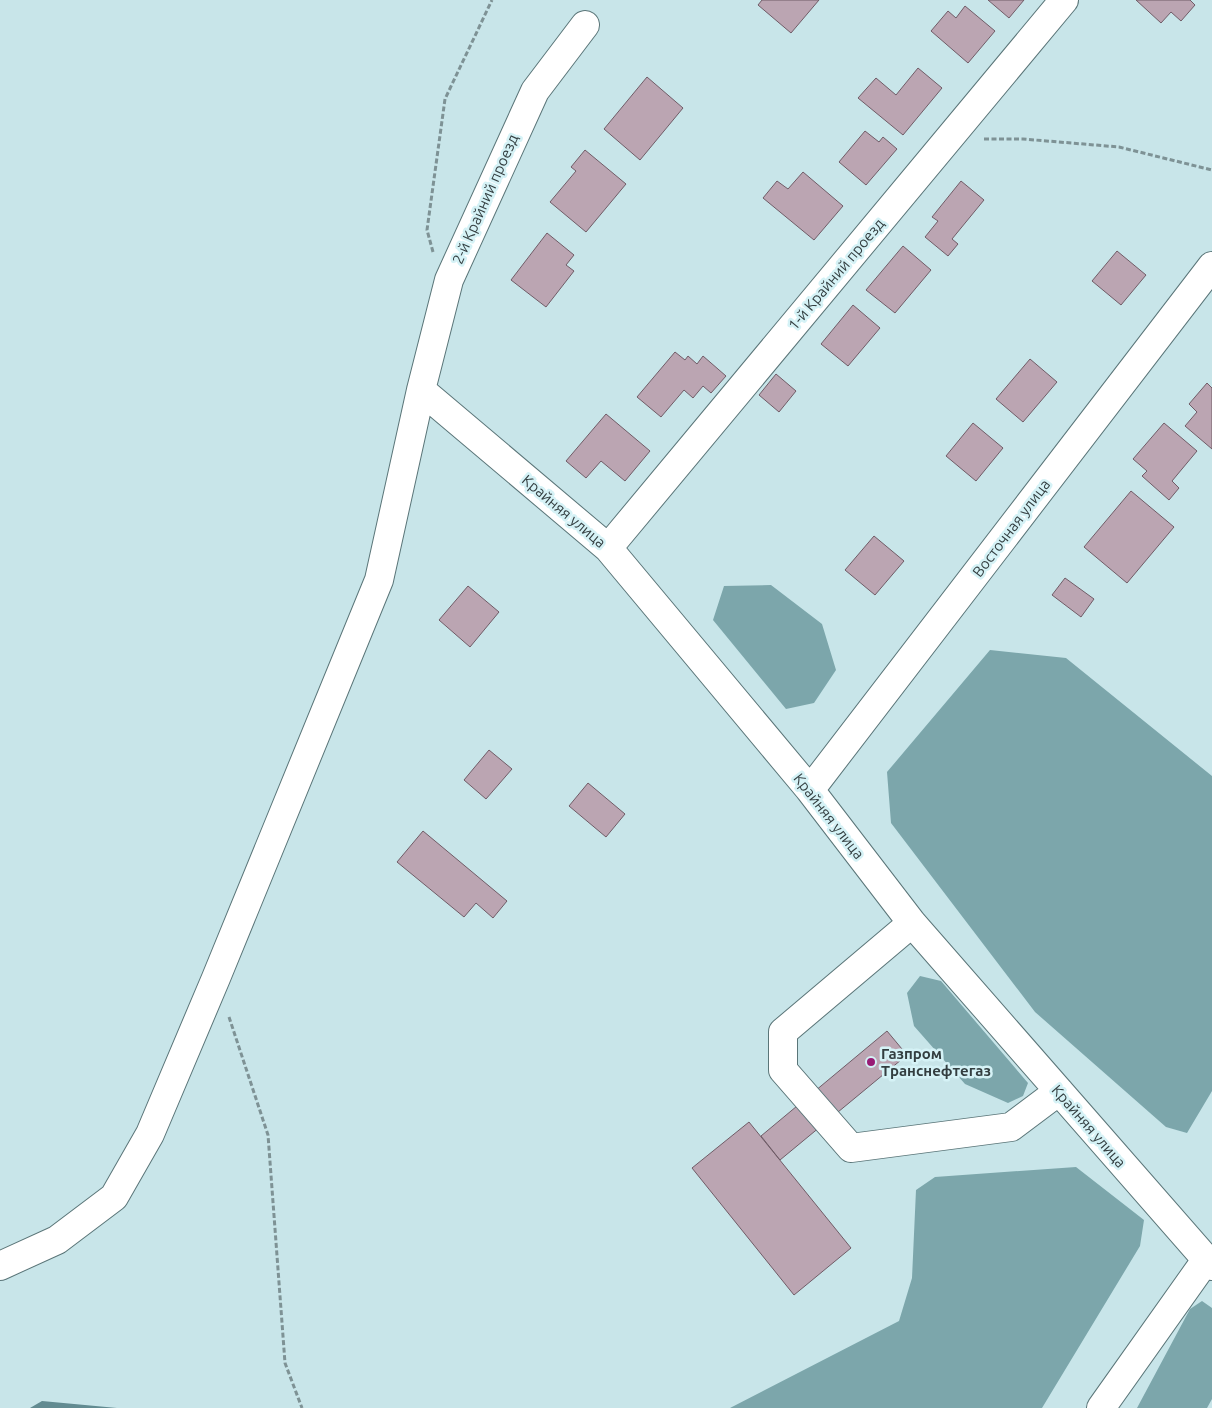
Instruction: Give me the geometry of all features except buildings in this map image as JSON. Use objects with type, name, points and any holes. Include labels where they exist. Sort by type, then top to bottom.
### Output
[{"type":"street","name":"1-й Крайний проезд","points":[[608,548],[1064,0]]},
{"type":"street","name":"2-й Крайний проезд","points":[[0,1266],[57,1240],[114,1197],[150,1134],[379,580],[421,390],[449,280],[535,91],[585,25]]},
{"type":"street","name":"Восточная улица","points":[[810,790],[1212,266]]},
{"type":"street","name":"Крайняя улица","points":[[421,390],[608,548],[810,790],[912,923],[1209,1263]]},
{"type":"street","points":[[912,923],[783,1032],[784,1070],[845,1141],[852,1148],[1011,1127],[1059,1091]]},
{"type":"street","points":[[1101,1408],[1209,1263]]},
{"type":"path","points":[[434,256],[427,230],[445,99],[492,0]]},
{"type":"path","points":[[948,139],[1023,139],[1119,147],[1212,170]]},
{"type":"path","points":[[216,978],[268,1135],[285,1363],[302,1408]]},
{"type":"shaded area","points":[[771,585],[822,624],[836,670],[814,703],[786,709],[713,620],[724,586]]},
{"type":"shaded area","points":[[990,650],[1066,658],[1212,776],[1212,1091],[1187,1133],[1166,1127],[1035,1012],[891,823],[887,772]]},
{"type":"shaded area","points":[[920,976],[941,981],[1028,1083],[1023,1096],[1008,1103],[965,1084],[914,1026],[907,993]]},
{"type":"shaded area","points":[[1076,1167],[1144,1220],[1140,1246],[1042,1408],[730,1408],[899,1321],[912,1278],[916,1190],[935,1177]]},
{"type":"shaded area","points":[[1202,1301],[1212,1308],[1212,1399],[1207,1408],[1137,1408],[1190,1309]]},
{"type":"shaded area","points":[[42,1401],[117,1408],[30,1408]]},
{"type":"place","name":"Газпром Транснефтегаз","points":[[871,1062]]}]
